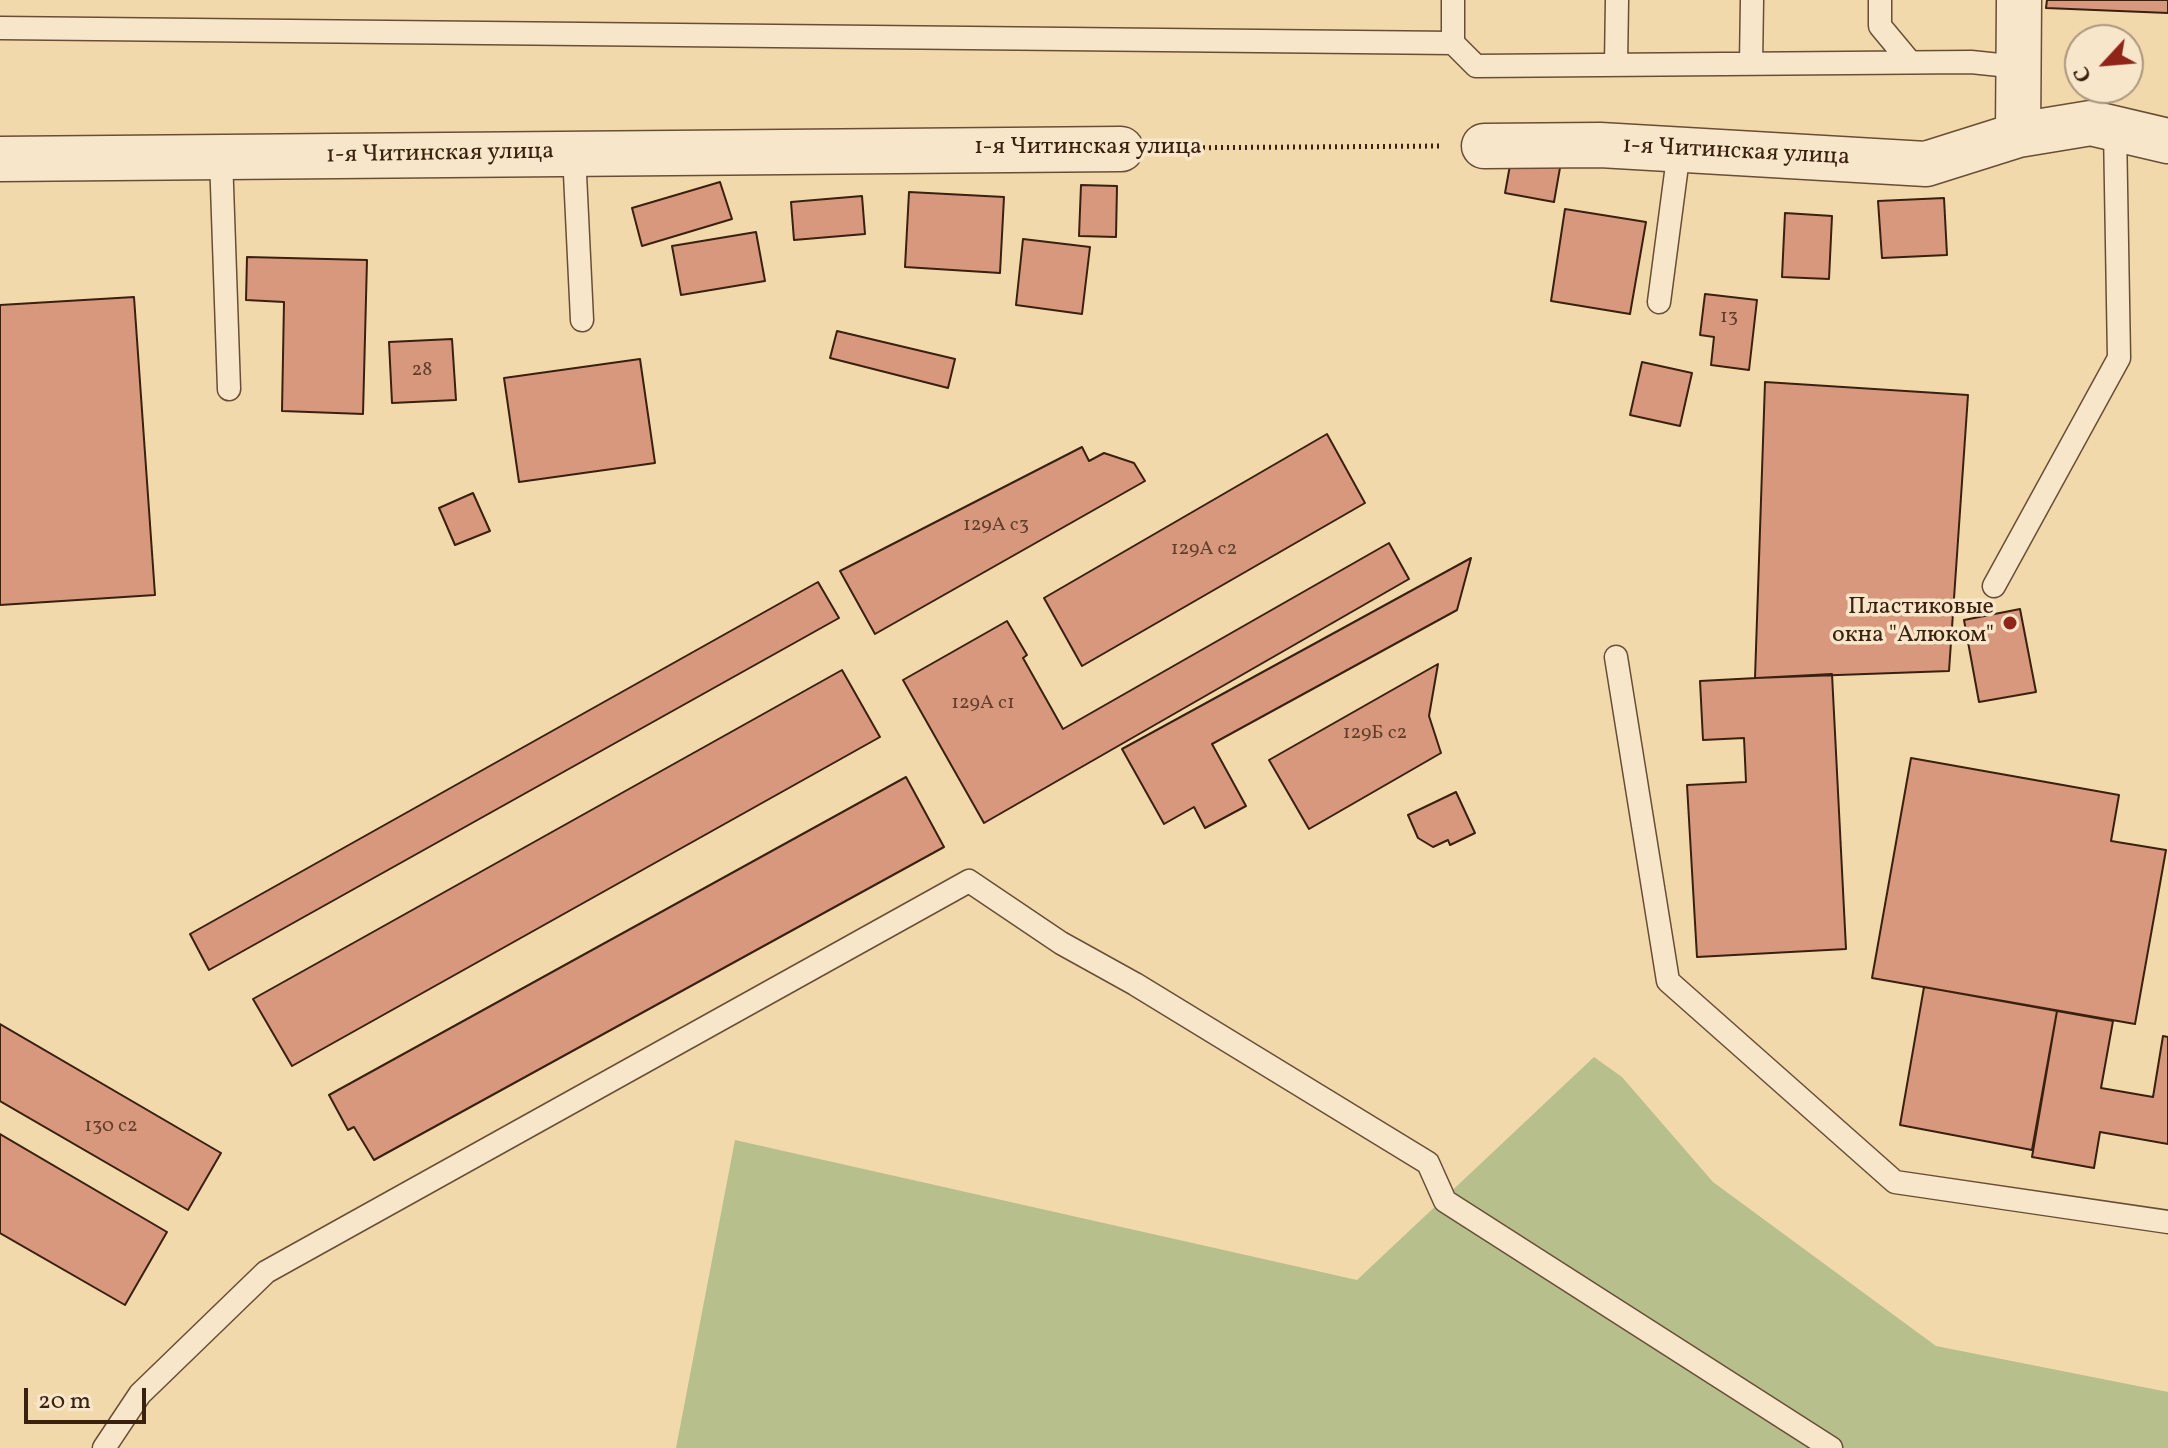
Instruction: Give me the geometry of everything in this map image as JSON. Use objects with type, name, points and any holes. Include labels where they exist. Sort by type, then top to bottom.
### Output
[{"type":"street","points":[[2018,135],[2019,0]]},
{"type":"street","name":"1-я Читинская улица","points":[[1484,146],[1600,145],[1926,164],[2018,135],[2091,123],[2168,141]]},
{"type":"street","name":"1-я Читинская улица","points":[[0,159],[1121,149]]},
{"type":"lane","points":[[1453,0],[1453,43]]},
{"type":"lane","points":[[1616,65],[1617,0]]},
{"type":"lane","points":[[1751,64],[1752,0]]},
{"type":"lane","points":[[1880,0],[1880,26],[1910,62]]},
{"type":"lane","points":[[0,28],[1453,43],[1476,66],[1971,62],[2019,67]]},
{"type":"lane","points":[[1994,586],[2119,358],[2115,129]]},
{"type":"lane","points":[[1659,302],[1679,150]]},
{"type":"lane","points":[[574,153],[582,320]]},
{"type":"lane","points":[[221,157],[229,389]]},
{"type":"lane","points":[[1616,657],[1668,981],[1895,1182],[2168,1222]]},
{"type":"lane","points":[[104,1448],[140,1394],[266,1272],[969,881],[1061,943],[1135,984],[1428,1163],[1445,1201],[1831,1448]]},
{"type":"path","name":"1-я Читинская улица","points":[[1121,149],[1484,146]]},
{"type":"green space","points":[[1594,1057],[1622,1077],[1713,1182],[1936,1346],[2168,1392],[2168,1448],[676,1448],[735,1140],[1357,1280]]},
{"type":"building","points":[[2047,0],[2168,0],[2168,13],[2046,8]]},
{"type":"building","points":[[1512,154],[1561,162],[1554,202],[1505,193]]},
{"type":"building","points":[[720,182],[732,219],[642,246],[632,208]]},
{"type":"building","points":[[1081,185],[1117,186],[1116,237],[1079,236]]},
{"type":"building","points":[[909,192],[1004,197],[1000,273],[905,267]]},
{"type":"building","points":[[862,196],[865,234],[794,240],[791,202]]},
{"type":"building","points":[[1944,198],[1947,255],[1882,258],[1878,201]]},
{"type":"building","points":[[1565,209],[1646,222],[1630,314],[1551,301]]},
{"type":"building","points":[[1785,213],[1832,216],[1829,279],[1782,277]]},
{"type":"building","points":[[756,232],[765,281],[681,295],[672,246]]},
{"type":"building","points":[[1023,239],[1090,247],[1082,314],[1016,305]]},
{"type":"building","points":[[247,257],[367,260],[363,414],[282,411],[284,302],[246,300]]},
{"type":"building","points":[[1705,294],[1757,300],[1749,370],[1711,365],[1714,337],[1700,335]]},
{"type":"building","points":[[134,297],[155,595],[0,605],[0,305]]},
{"type":"building","points":[[837,331],[955,359],[948,388],[830,358]]},
{"type":"building","points":[[452,339],[456,400],[392,403],[389,342]]},
{"type":"building","points":[[640,359],[655,463],[519,482],[504,378]]},
{"type":"building","points":[[1642,362],[1692,373],[1680,426],[1630,415]]},
{"type":"building","points":[[1765,382],[1968,395],[1949,671],[1755,678]]},
{"type":"building","points":[[1327,434],[1365,503],[1082,666],[1044,598]]},
{"type":"building","points":[[1082,447],[1089,461],[1104,453],[1134,463],[1145,481],[875,634],[840,571]]},
{"type":"building","points":[[473,493],[490,531],[455,545],[439,508]]},
{"type":"building","points":[[1389,543],[1409,579],[984,823],[903,680],[1007,621],[1027,655],[1023,658],[1063,729]]},
{"type":"building","points":[[1471,558],[1457,610],[1212,744],[1246,806],[1205,828],[1194,807],[1164,824],[1122,749]]},
{"type":"building","points":[[818,582],[839,618],[209,970],[190,934]]},
{"type":"building","points":[[2020,609],[2036,692],[1979,702],[1964,620]]},
{"type":"building","points":[[1438,664],[1429,716],[1441,753],[1309,829],[1269,760]]},
{"type":"building","points":[[842,670],[880,737],[292,1066],[253,999]]},
{"type":"building","points":[[1832,674],[1846,949],[1697,957],[1687,785],[1746,782],[1744,738],[1703,740],[1700,681]]},
{"type":"building","points":[[1911,758],[2119,795],[2111,841],[2166,850],[2135,1024],[1872,978]]},
{"type":"building","points":[[906,777],[944,847],[374,1160],[354,1127],[348,1130],[329,1095]]},
{"type":"building","points":[[1456,792],[1475,833],[1450,845],[1448,840],[1433,847],[1418,838],[1408,815]]},
{"type":"building","points":[[1924,987],[2057,1011],[2032,1150],[1900,1125]]},
{"type":"building","points":[[2057,1011],[2113,1021],[2101,1088],[2153,1097],[2163,1036],[2168,1037],[2168,1144],[2100,1132],[2094,1168],[2032,1157]]},
{"type":"building","points":[[0,1024],[221,1153],[188,1210],[0,1101]]},
{"type":"building","points":[[0,1134],[167,1232],[125,1305],[0,1233]]},
{"type":"place","name":"Пластиковые окна \"Алюком\"","points":[[2010,623]]}]
